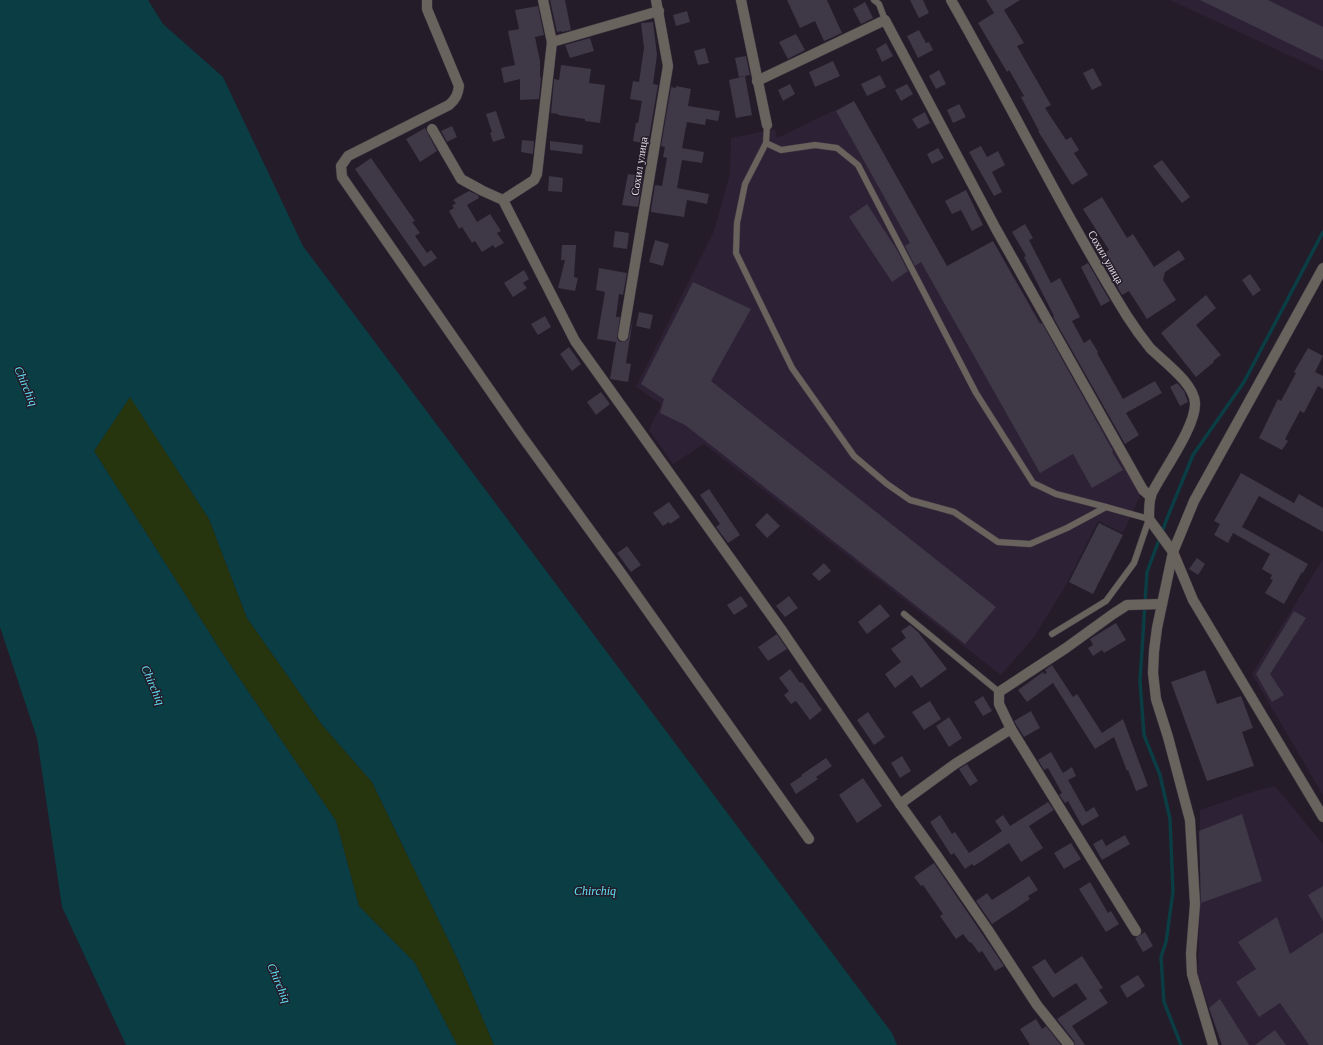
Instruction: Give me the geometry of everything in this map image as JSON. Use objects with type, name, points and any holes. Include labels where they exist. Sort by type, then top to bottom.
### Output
[{"type":"street","points":[[427,0],[427,9],[459,86],[455,100],[449,105],[348,156],[341,166],[342,177],[521,435],[621,573],[809,839]]},
{"type":"street","points":[[504,200],[534,180],[537,174],[552,42],[543,0]]},
{"type":"street","name":"Сохил улица","points":[[623,336],[668,66],[656,0]]},
{"type":"street","points":[[741,0],[767,125]]},
{"type":"street","name":"Сохил улица","points":[[951,0],[1086,247],[1128,318],[1150,347],[1181,377],[1190,389],[1195,402],[1193,416],[1188,428],[1151,497],[1149,519]]},
{"type":"street","points":[[552,42],[659,11]]},
{"type":"street","points":[[757,81],[885,20],[996,229],[1143,490],[1151,497]]},
{"type":"street","points":[[432,129],[461,179],[504,200],[575,341],[783,632],[900,804],[946,868],[1037,1005],[1069,1045]]},
{"type":"street","points":[[1213,1045],[1197,996],[1191,964],[1195,904],[1190,820],[1168,737],[1156,699],[1154,686],[1154,651],[1173,552],[1194,501],[1323,268]]},
{"type":"street","points":[[1149,519],[1173,552],[1193,600],[1323,817]]},
{"type":"street","points":[[1136,931],[1011,729],[999,704],[999,692],[1066,648],[1127,605],[1162,604]]},
{"type":"street","points":[[900,804],[955,764],[1011,729]]},
{"type":"lane","points":[[874,0],[879,4],[885,20]]},
{"type":"lane","points":[[767,125],[766,143],[744,184],[737,223],[736,253],[792,368],[854,456],[887,484],[910,500],[954,512],[998,542],[1030,544],[1067,528],[1106,506]]},
{"type":"lane","points":[[766,143],[782,150],[815,145],[837,148],[858,165],[976,393],[1033,483],[1056,494],[1106,506],[1149,519],[1134,563],[1106,600],[1052,634]]},
{"type":"lane","points":[[904,614],[999,692]]},
{"type":"shaded area","points":[[1170,0],[1323,0],[1323,71]]},
{"type":"shaded area","points":[[854,101],[947,266],[993,241],[1141,494],[1123,533],[1098,521],[1066,585],[1034,637],[1001,675],[704,444],[673,464],[649,430],[661,404],[636,387],[714,231],[730,173],[731,138],[775,129],[777,138]]},
{"type":"shaded area","points":[[130,396],[209,519],[247,618],[323,726],[372,782],[457,958],[494,1045],[457,1045],[415,963],[359,906],[336,821],[223,654],[94,451]]},
{"type":"shaded area","points":[[1323,559],[1323,795],[1252,674]]},
{"type":"shaded area","points":[[1275,786],[1323,844],[1323,1045],[1222,1045],[1198,976],[1200,810],[1255,791]]},
{"type":"water","name":"Chirchiq","points":[[0,0],[148,0],[163,24],[223,77],[303,246],[892,1033],[897,1045],[494,1045],[457,958],[372,782],[323,726],[247,618],[209,519],[130,397],[94,451],[223,654],[336,821],[359,906],[415,963],[457,1045],[126,1045],[62,907],[37,738],[0,627]]},
{"type":"building","points":[[550,0],[565,0],[571,30],[557,32]]},
{"type":"building","points":[[787,0],[827,0],[842,33],[824,41],[815,21],[800,28]]},
{"type":"building","points":[[910,0],[923,0],[929,13],[919,18]]},
{"type":"building","points":[[986,0],[1020,0],[1004,10],[1024,43],[1017,46],[1051,105],[1045,108],[1066,140],[1071,137],[1079,150],[1074,153],[1088,175],[1072,185],[1038,131],[1021,97],[1024,96],[1009,70],[1007,72],[978,23],[994,13]]},
{"type":"building","points":[[1200,0],[1268,0],[1323,27],[1323,60]]},
{"type":"building","points":[[865,2],[873,18],[861,24],[853,9]]},
{"type":"building","points":[[538,6],[544,35],[535,37],[540,61],[541,78],[539,99],[520,100],[520,79],[504,83],[501,68],[515,65],[508,31],[519,29],[515,10]]},
{"type":"building","points":[[687,11],[690,22],[676,26],[673,15]]},
{"type":"building","points":[[653,22],[657,55],[653,84],[658,85],[648,144],[633,141],[642,101],[630,99],[633,81],[639,82],[644,48],[641,23]]},
{"type":"building","points":[[919,30],[926,43],[929,42],[933,50],[918,58],[907,36]]},
{"type":"building","points":[[796,34],[805,50],[788,59],[779,42]]},
{"type":"building","points":[[590,38],[594,51],[570,58],[565,45]]},
{"type":"building","points":[[886,43],[893,56],[882,62],[876,49]]},
{"type":"building","points":[[705,48],[709,63],[698,65],[694,51]]},
{"type":"building","points":[[746,56],[750,75],[739,77],[735,58]]},
{"type":"building","points":[[833,61],[840,76],[815,87],[809,72]]},
{"type":"building","points":[[561,65],[591,69],[589,83],[605,85],[600,123],[551,113],[554,79],[559,80]]},
{"type":"building","points":[[1093,68],[1102,85],[1092,90],[1083,73]]},
{"type":"building","points":[[939,70],[946,84],[936,89],[929,76]]},
{"type":"building","points":[[880,75],[886,87],[867,96],[861,84]]},
{"type":"building","points":[[745,76],[752,115],[736,118],[729,80]]},
{"type":"building","points":[[790,84],[795,94],[783,101],[778,90]]},
{"type":"building","points":[[907,84],[913,94],[901,101],[895,90]]},
{"type":"building","points":[[676,86],[691,89],[688,106],[720,111],[718,121],[706,119],[705,125],[687,122],[682,148],[704,152],[702,163],[682,160],[677,188],[709,194],[707,204],[687,200],[684,217],[651,212],[655,185],[662,186],[667,158],[663,157],[665,147],[661,146],[671,87],[676,88]]},
{"type":"building","points":[[854,101],[947,266],[993,241],[1040,324],[1042,323],[1123,470],[1092,488],[1073,454],[1040,473],[921,262],[915,266],[905,246],[910,243],[836,111]]},
{"type":"building","points":[[959,104],[966,117],[953,123],[947,110]]},
{"type":"building","points":[[496,111],[505,138],[493,142],[490,133],[492,132],[486,114]]},
{"type":"building","points":[[925,112],[930,123],[918,129],[912,119]]},
{"type":"building","points":[[452,126],[457,137],[447,142],[441,131]]},
{"type":"building","points":[[425,128],[437,151],[420,162],[406,139]]},
{"type":"building","points":[[522,140],[534,141],[533,154],[521,152]]},
{"type":"building","points":[[550,141],[583,145],[582,154],[550,150]]},
{"type":"building","points":[[981,146],[987,157],[998,151],[1005,165],[992,172],[1002,192],[994,196],[969,152]]},
{"type":"building","points":[[938,148],[944,158],[932,164],[927,154]]},
{"type":"building","points":[[371,158],[415,221],[412,222],[420,233],[415,236],[427,253],[431,250],[437,258],[424,267],[355,169]]},
{"type":"building","points":[[1162,160],[1190,197],[1182,203],[1153,166]]},
{"type":"building","points":[[628,174],[643,176],[638,207],[622,205]]},
{"type":"building","points":[[549,176],[563,178],[562,192],[548,191]]},
{"type":"building","points":[[966,190],[983,225],[972,231],[961,210],[952,214],[945,201]]},
{"type":"building","points":[[469,191],[478,195],[479,198],[467,205],[477,222],[490,214],[501,231],[497,233],[504,243],[495,248],[493,245],[482,252],[475,241],[472,243],[462,227],[459,229],[449,211],[454,208],[452,206],[456,203],[453,200]]},
{"type":"building","points":[[1102,197],[1127,238],[1133,234],[1154,267],[1179,250],[1185,259],[1165,272],[1163,280],[1176,300],[1147,319],[1129,291],[1122,295],[1100,257],[1109,250],[1083,209]]},
{"type":"building","points":[[867,204],[897,250],[908,271],[892,282],[849,217]]},
{"type":"building","points":[[1025,224],[1033,238],[1029,240],[1051,283],[1060,278],[1080,317],[1072,321],[1084,343],[1090,339],[1123,399],[1155,381],[1162,393],[1126,413],[1139,435],[1125,444],[1053,317],[1054,316],[1024,257],[1026,256],[1012,232]]},
{"type":"building","points":[[615,231],[629,233],[627,249],[613,247]]},
{"type":"building","points":[[655,240],[669,244],[663,266],[649,262]]},
{"type":"building","points":[[562,245],[576,245],[574,277],[578,278],[575,291],[558,288],[565,260],[561,260]]},
{"type":"building","points":[[1088,263],[1110,301],[1101,306],[1081,267]]},
{"type":"building","points":[[599,268],[627,273],[623,295],[619,294],[616,317],[620,317],[617,338],[622,342],[628,340],[633,319],[626,363],[631,364],[628,382],[610,379],[616,342],[597,339],[605,292],[596,290]]},
{"type":"building","points":[[524,270],[529,279],[523,283],[527,288],[513,297],[504,283]]},
{"type":"building","points":[[1250,274],[1261,290],[1253,296],[1242,280]]},
{"type":"building","points":[[693,282],[751,309],[711,381],[996,607],[965,644],[685,425],[660,413],[664,399],[641,384]]},
{"type":"building","points":[[1206,295],[1216,308],[1196,325],[1221,355],[1196,377],[1161,333]]},
{"type":"building","points":[[639,312],[653,315],[650,329],[636,326]]},
{"type":"building","points":[[545,316],[551,327],[538,335],[531,324]]},
{"type":"building","points":[[569,347],[581,364],[572,371],[560,354]]},
{"type":"building","points":[[1308,348],[1323,356],[1315,372],[1323,376],[1323,389],[1318,386],[1304,413],[1300,411],[1285,439],[1288,441],[1282,450],[1259,438],[1278,399],[1281,401],[1296,373],[1294,372]]},
{"type":"building","points":[[1177,383],[1184,391],[1188,402],[1180,406],[1170,387]]},
{"type":"building","points":[[601,392],[610,404],[596,415],[587,402]]},
{"type":"building","points":[[1241,473],[1294,503],[1299,494],[1323,508],[1323,532],[1259,496],[1242,527],[1308,564],[1284,604],[1265,593],[1273,580],[1270,579],[1272,575],[1262,569],[1270,554],[1233,533],[1228,543],[1214,535],[1220,524],[1214,521]]},
{"type":"building","points":[[709,489],[740,535],[728,543],[716,527],[720,524],[700,495]]},
{"type":"building","points":[[669,502],[680,517],[670,524],[669,522],[663,526],[653,513]]},
{"type":"building","points":[[767,513],[780,526],[767,538],[755,525]]},
{"type":"building","points":[[1099,523],[1123,535],[1093,594],[1069,582]]},
{"type":"building","points":[[627,546],[641,565],[631,572],[617,553]]},
{"type":"building","points":[[1197,558],[1205,564],[1198,575],[1189,569]]},
{"type":"building","points":[[824,563],[831,571],[819,581],[812,574]]},
{"type":"building","points":[[741,596],[748,606],[734,615],[727,605]]},
{"type":"building","points":[[789,596],[798,608],[785,617],[776,606]]},
{"type":"building","points":[[880,604],[890,616],[867,634],[858,622]]},
{"type":"building","points":[[1294,611],[1306,618],[1270,674],[1284,695],[1272,702],[1256,674]]},
{"type":"building","points":[[1116,623],[1126,640],[1104,653],[1102,650],[1093,656],[1088,648],[1093,645],[1090,639]]},
{"type":"building","points":[[910,625],[918,632],[947,669],[921,688],[912,675],[895,688],[885,674],[901,662],[891,649],[906,638],[901,631]]},
{"type":"building","points":[[777,634],[787,649],[768,661],[758,647]]},
{"type":"building","points":[[1052,665],[1073,697],[1077,694],[1102,733],[1123,719],[1148,786],[1136,791],[1114,737],[1095,749],[1053,683],[1027,702],[1018,690],[1043,672],[1044,674],[1047,673],[1045,670]]},
{"type":"building","points":[[790,669],[800,683],[802,682],[822,710],[810,720],[796,701],[791,704],[784,695],[789,691],[779,678]]},
{"type":"building","points":[[1205,670],[1217,704],[1241,696],[1253,728],[1242,732],[1254,766],[1207,781],[1171,682]]},
{"type":"building","points":[[983,696],[992,711],[983,716],[974,702]]},
{"type":"building","points":[[930,701],[941,719],[924,730],[912,712]]},
{"type":"building","points":[[1031,711],[1040,728],[1024,737],[1014,721]]},
{"type":"building","points":[[868,712],[885,737],[874,745],[857,720]]},
{"type":"building","points":[[949,717],[962,738],[949,747],[936,726]]},
{"type":"building","points":[[1051,752],[1063,773],[1072,767],[1076,776],[1068,780],[1086,812],[1094,807],[1099,816],[1082,826],[1068,801],[1065,803],[1059,795],[1062,793],[1048,768],[1044,770],[1038,760]]},
{"type":"building","points":[[902,756],[911,771],[900,778],[891,763]]},
{"type":"building","points":[[826,758],[832,766],[816,777],[818,779],[796,794],[790,784]]},
{"type":"building","points":[[967,764],[978,781],[970,786],[959,769]]},
{"type":"building","points":[[863,778],[882,806],[857,823],[839,795]]},
{"type":"building","points":[[1048,802],[1054,810],[1029,826],[1043,848],[1021,862],[1009,843],[974,866],[972,864],[965,869],[954,853],[951,855],[930,822],[940,815],[952,834],[955,832],[969,853],[1002,831],[995,821],[1003,815],[1010,826]]},
{"type":"building","points":[[1242,814],[1262,881],[1201,903],[1199,831]]},
{"type":"building","points":[[1125,835],[1130,844],[1102,860],[1093,844],[1102,839],[1106,846]]},
{"type":"building","points":[[1071,843],[1081,859],[1064,869],[1054,853]]},
{"type":"building","points":[[934,863],[1004,966],[995,971],[982,951],[979,953],[963,934],[956,939],[940,916],[943,914],[923,885],[921,886],[914,877]]},
{"type":"building","points":[[1029,876],[1038,890],[1028,896],[1030,899],[992,924],[976,901],[987,893],[992,900]]},
{"type":"building","points":[[1090,882],[1108,913],[1111,911],[1119,924],[1106,932],[1079,889]]},
{"type":"building","points":[[1323,886],[1323,921],[1308,895]]},
{"type":"building","points":[[1277,917],[1290,954],[1323,932],[1323,1045],[1309,1045],[1280,1003],[1259,1017],[1236,982],[1256,969],[1238,942]]},
{"type":"building","points":[[1145,932],[1153,946],[1143,952],[1135,938]]},
{"type":"building","points":[[1082,956],[1103,988],[1099,990],[1108,1003],[1072,1026],[1085,1045],[1075,1045],[1074,1041],[1057,1019],[1087,999],[1076,983],[1053,998],[1032,967],[1045,959],[1055,974]]},
{"type":"building","points":[[1138,975],[1145,986],[1127,998],[1120,986]]},
{"type":"building","points":[[1220,999],[1249,1045],[1222,1045],[1209,1008]]},
{"type":"building","points":[[1036,1019],[1042,1029],[1046,1026],[1061,1045],[1030,1045],[1020,1029]]},
{"type":"building","points":[[1275,1030],[1286,1045],[1255,1045]]},
{"type":"waterway","points":[[1181,1045],[1164,1002],[1161,957],[1166,942],[1173,892],[1170,819],[1160,775],[1144,735],[1140,681],[1147,572],[1193,455],[1244,382],[1323,232]]}]
